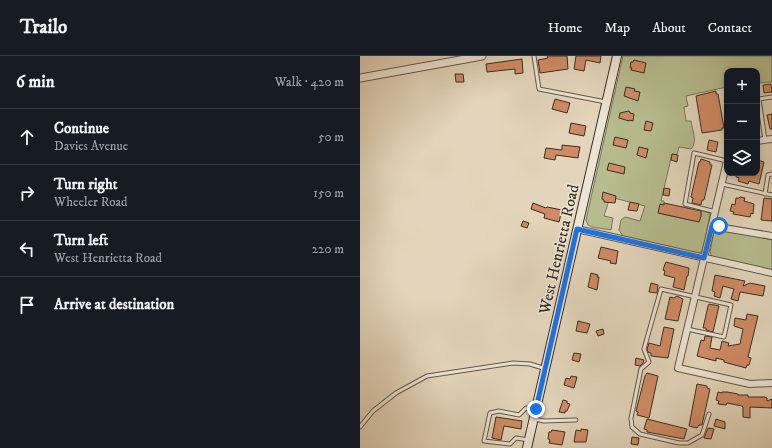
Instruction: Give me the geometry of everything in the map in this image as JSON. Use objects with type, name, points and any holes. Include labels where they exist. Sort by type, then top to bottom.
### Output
[{"type":"main road","name":"West Henrietta Road","points":[[528,444],[617,56]]},
{"type":"street","points":[[360,78],[482,56]]},
{"type":"street","points":[[760,141],[772,139]]},
{"type":"street","points":[[724,175],[678,368],[750,384],[772,383]]},
{"type":"street","points":[[712,226],[772,236]]},
{"type":"street","points":[[577,229],[772,273]]},
{"type":"lane","points":[[534,56],[539,89],[606,102]]},
{"type":"lane","points":[[765,140],[759,99],[772,97]]},
{"type":"lane","points":[[716,212],[685,204],[694,153],[724,160]]},
{"type":"lane","points":[[765,194],[768,175],[772,174]]},
{"type":"lane","points":[[722,184],[772,195]]},
{"type":"lane","points":[[687,329],[724,338],[732,305],[661,289],[644,349],[649,362],[641,369],[631,418],[632,427],[640,434],[679,443],[688,443],[702,435],[709,414]]},
{"type":"lane","points":[[360,427],[373,411],[396,393],[427,376],[512,363],[530,364],[545,369]]},
{"type":"lane","points":[[528,444],[516,438],[510,444],[484,441],[490,413],[499,411],[519,415],[526,408],[536,409]]},
{"type":"lane","points":[[534,419],[544,421],[576,420]]},
{"type":"green space","points":[[623,56],[772,56],[772,82],[760,83],[760,68],[724,68],[724,88],[686,96],[688,106],[684,107],[686,121],[691,121],[694,143],[691,149],[679,147],[677,155],[672,154],[661,201],[664,201],[664,205],[658,213],[699,222],[701,216],[700,210],[709,213],[710,215],[701,252],[698,253],[623,236],[619,230],[621,220],[625,217],[640,221],[645,206],[610,197],[604,216],[613,218],[611,230],[592,227],[588,225],[586,220]]},
{"type":"green space","points":[[719,228],[772,240],[772,270],[712,257],[710,252],[714,231]]},
{"type":"building","points":[[547,56],[567,56],[568,69],[540,73],[538,60],[548,58]]},
{"type":"building","points":[[576,56],[601,56],[600,63],[586,60],[584,71],[574,69]]},
{"type":"building","points":[[522,59],[523,73],[515,74],[515,69],[487,72],[486,64]]},
{"type":"building","points":[[634,60],[646,63],[644,73],[631,70],[631,62]]},
{"type":"building","points":[[455,74],[463,74],[464,82],[456,82]]},
{"type":"building","points":[[771,84],[772,92],[764,93],[763,85]]},
{"type":"building","points":[[626,87],[640,92],[638,101],[624,96]]},
{"type":"building","points":[[716,91],[716,94],[718,94],[724,128],[722,128],[722,130],[702,133],[696,96]]},
{"type":"building","points":[[555,99],[570,103],[567,113],[552,109]]},
{"type":"building","points":[[629,111],[630,113],[634,114],[633,121],[619,118],[620,113]]},
{"type":"building","points":[[772,114],[772,129],[770,129],[767,115]]},
{"type":"building","points":[[646,121],[653,123],[651,131],[644,130]]},
{"type":"building","points":[[571,123],[586,126],[584,136],[569,133]]},
{"type":"building","points":[[615,137],[628,140],[626,148],[613,145]]},
{"type":"building","points":[[709,140],[718,142],[716,152],[707,150]]},
{"type":"building","points":[[562,145],[580,147],[578,158],[556,155],[555,160],[544,158],[546,148],[562,150]]},
{"type":"building","points":[[639,147],[648,149],[646,158],[637,155]]},
{"type":"building","points":[[672,154],[678,155],[677,162],[671,160]]},
{"type":"building","points":[[701,159],[710,162],[710,165],[712,165],[704,200],[702,200],[701,205],[692,203],[693,198],[691,197]]},
{"type":"building","points":[[760,161],[764,162],[759,184],[749,181],[748,184],[738,181],[739,178],[736,177],[760,176]]},
{"type":"building","points":[[609,163],[625,167],[624,174],[607,170]]},
{"type":"building","points":[[664,188],[670,189],[669,196],[663,195]]},
{"type":"building","points":[[603,192],[616,196],[615,203],[604,202],[602,199]]},
{"type":"building","points":[[736,198],[745,198],[744,201],[754,204],[753,214],[751,213],[750,217],[733,214],[734,212],[730,211],[732,204],[735,205]]},
{"type":"building","points":[[764,198],[772,199],[772,221],[761,220]]},
{"type":"building","points":[[630,202],[639,204],[637,211],[628,210]]},
{"type":"building","points":[[533,203],[546,208],[562,210],[559,222],[544,218],[545,214],[531,209]]},
{"type":"building","points":[[664,203],[701,211],[699,222],[658,213],[660,204],[664,205]]},
{"type":"building","points":[[523,221],[529,223],[527,228],[521,226]]},
{"type":"building","points":[[601,247],[618,251],[616,264],[610,263],[611,261],[598,258]]},
{"type":"building","points":[[666,262],[689,268],[684,290],[673,287],[675,278],[664,275],[665,271],[663,270]]},
{"type":"building","points":[[591,273],[598,275],[597,277],[599,277],[597,290],[588,287]]},
{"type":"building","points":[[715,275],[745,281],[743,286],[750,283],[765,286],[763,296],[740,292],[738,301],[731,299],[734,289],[723,286],[720,298],[714,296],[715,292],[712,291]]},
{"type":"building","points":[[651,283],[658,285],[657,293],[649,292]]},
{"type":"building","points":[[677,296],[683,299],[678,321],[665,319],[670,297],[674,298]]},
{"type":"building","points":[[709,304],[719,306],[713,332],[703,328]]},
{"type":"building","points":[[747,314],[758,316],[748,357],[751,358],[749,365],[747,365],[746,368],[724,362],[724,360],[716,358],[716,361],[697,356],[701,340],[704,341],[705,336],[712,337],[710,348],[720,350],[722,341],[729,343],[728,346],[740,344],[743,329],[734,326],[735,318],[746,320]]},
{"type":"building","points":[[578,321],[590,324],[587,333],[576,331]]},
{"type":"building","points":[[664,327],[674,329],[668,358],[651,356],[651,353],[648,352],[647,349],[649,343],[660,346]]},
{"type":"building","points":[[603,329],[604,334],[598,336],[596,331]]},
{"type":"building","points":[[574,353],[581,354],[579,362],[572,360]]},
{"type":"building","points":[[636,358],[644,360],[640,366],[635,365]]},
{"type":"building","points":[[647,373],[658,376],[649,418],[637,415],[638,412],[636,411]]},
{"type":"building","points":[[571,376],[577,377],[574,388],[564,385],[566,378],[570,379]]},
{"type":"building","points":[[697,384],[707,386],[707,388],[710,389],[702,425],[699,425],[697,428],[689,426]]},
{"type":"building","points":[[718,392],[748,395],[748,397],[765,397],[767,398],[767,401],[772,399],[772,408],[750,407],[750,418],[743,417],[742,406],[727,403],[726,405],[718,404],[719,401],[716,400]]},
{"type":"building","points":[[563,400],[570,404],[565,413],[559,412]]},
{"type":"building","points":[[496,417],[522,421],[521,429],[504,426],[501,440],[492,438]]},
{"type":"building","points":[[647,419],[687,429],[684,439],[647,432],[647,430],[644,429]]},
{"type":"building","points":[[716,419],[725,422],[725,429],[714,426]]},
{"type":"building","points":[[708,428],[714,429],[711,439],[704,438]]},
{"type":"building","points":[[581,429],[588,430],[586,442],[574,442],[576,430],[581,431]]},
{"type":"building","points":[[552,430],[565,432],[562,445],[549,443],[549,432]]},
{"type":"building","points":[[632,437],[639,438],[638,445],[631,444]]},
{"type":"route","points":[[536,409],[577,229],[704,258],[712,226],[719,226]]}]
